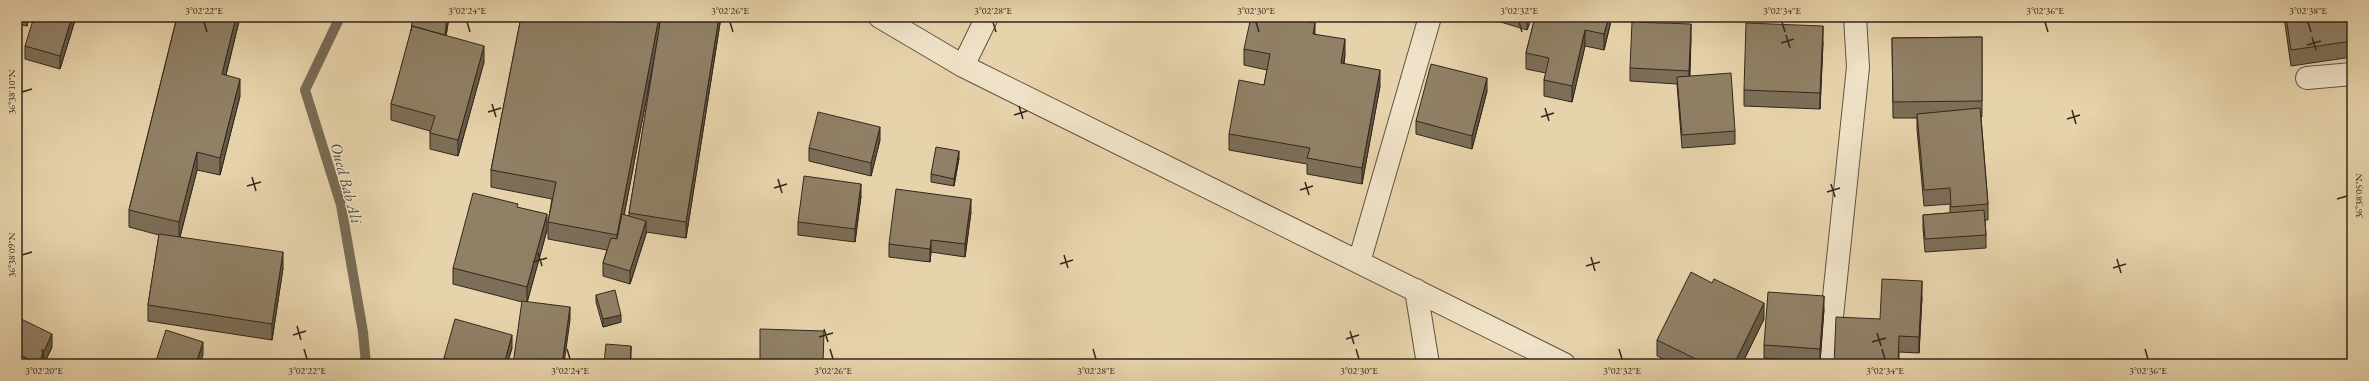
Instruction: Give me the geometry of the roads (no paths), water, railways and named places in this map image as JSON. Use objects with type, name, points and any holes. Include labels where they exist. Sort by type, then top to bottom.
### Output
[{"type":"street","points":[[880,17],[963,66],[1564,364]]},
{"type":"street","points":[[963,66],[987,17]]},
{"type":"street","points":[[1360,262],[1430,17]]},
{"type":"street","points":[[1827,364],[1858,67],[1855,17]]},
{"type":"street","points":[[2307,78],[2352,74]]},
{"type":"street","points":[[1416,290],[1428,364]]},
{"type":"waterway","name":"Oued Bab Ali","points":[[340,17],[305,90],[341,205],[363,332],[366,364]]}]
